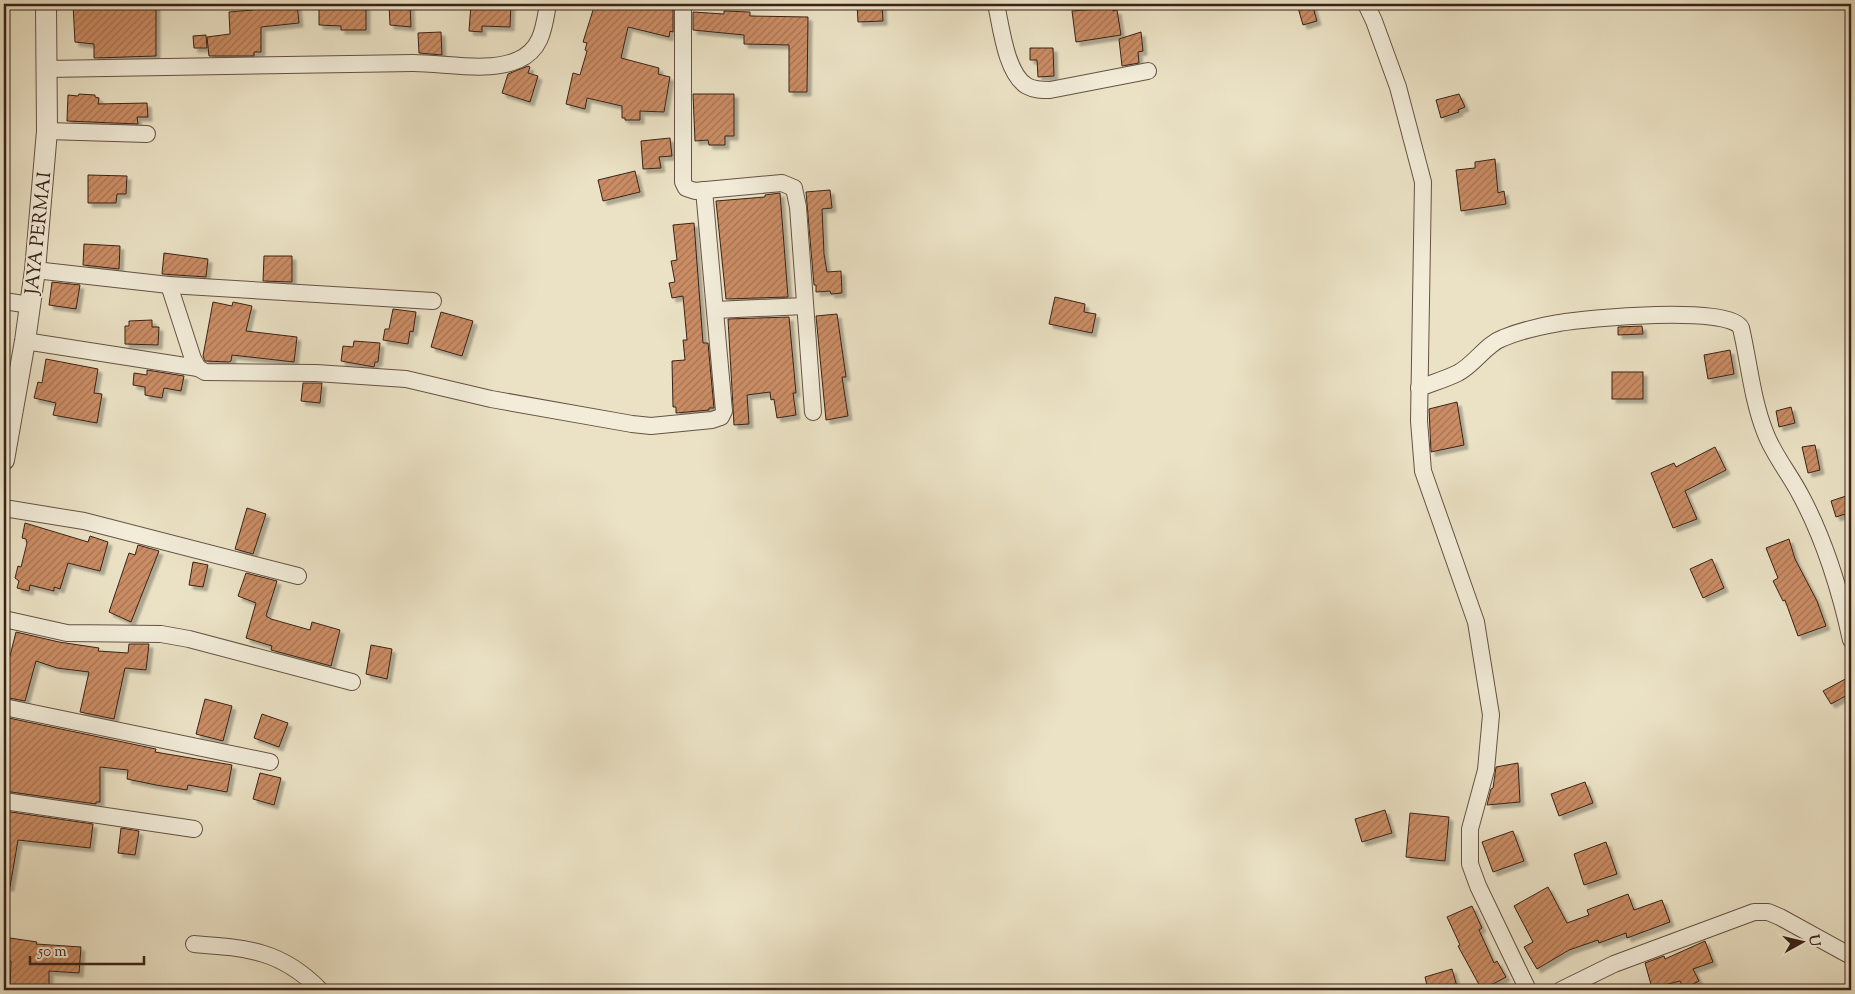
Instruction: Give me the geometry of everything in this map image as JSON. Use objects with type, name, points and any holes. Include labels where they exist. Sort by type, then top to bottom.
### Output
[{"type":"street","name":"JAYA PERMAI","points":[[5,449],[25,341],[35,270],[47,131],[46,4]]},
{"type":"street","points":[[47,69],[421,63],[498,66],[517,61],[535,50],[543,29],[548,4]]},
{"type":"street","points":[[683,4],[682,177],[686,188],[704,190],[782,183],[794,188],[798,207],[813,412]]},
{"type":"street","points":[[996,4],[1009,58],[1019,79],[1028,86],[1038,90],[1050,90],[1148,71]]},
{"type":"street","points":[[1366,4],[1398,87],[1423,182],[1419,388],[1423,471],[1476,622],[1490,715],[1486,770],[1470,829],[1470,864],[1478,886],[1528,990]]},
{"type":"street","points":[[47,131],[147,134]]},
{"type":"street","points":[[25,341],[198,368],[205,372],[316,373],[406,379],[491,400],[650,426],[712,420],[721,417],[724,411],[704,190]]},
{"type":"street","points":[[35,270],[169,285],[433,301]]},
{"type":"street","points":[[169,285],[198,368]]},
{"type":"street","points":[[4,301],[30,305]]},
{"type":"street","points":[[715,310],[805,306]]},
{"type":"street","points":[[1419,388],[1458,373],[1503,338],[1557,323],[1615,316],[1690,315],[1725,317],[1737,322],[1741,328],[1764,430],[1822,539],[1844,609],[1851,640]]},
{"type":"street","points":[[4,508],[84,521],[298,576]]},
{"type":"street","points":[[4,620],[67,633],[161,634],[189,639],[352,682]]},
{"type":"street","points":[[4,706],[270,762]]},
{"type":"street","points":[[4,801],[194,829]]},
{"type":"street","points":[[1561,990],[1614,964],[1754,912],[1768,912],[1780,917],[1850,953]]},
{"type":"street","points":[[194,944],[232,946],[263,953],[292,964],[320,990]]},
{"type":"building","points":[[73,4],[134,6],[134,4],[156,4],[156,56],[94,58],[94,44],[75,42]]},
{"type":"building","points":[[252,4],[297,4],[299,23],[261,27],[261,52],[254,52],[254,56],[209,56],[207,37],[230,34],[229,12],[253,10]]},
{"type":"building","points":[[319,4],[366,4],[366,30],[341,30],[341,26],[319,25]]},
{"type":"building","points":[[389,4],[410,4],[411,27],[390,25]]},
{"type":"building","points":[[471,4],[511,4],[510,27],[482,26],[482,32],[469,31]]},
{"type":"building","points":[[622,4],[673,4],[673,32],[670,31],[669,37],[628,27],[621,58],[659,68],[658,74],[670,77],[664,112],[640,111],[640,120],[625,120],[625,118],[622,118],[622,106],[587,98],[585,109],[566,104],[573,73],[580,75],[587,51],[585,50],[587,43],[583,42],[594,7],[601,8],[602,5],[621,8]]},
{"type":"building","points":[[857,4],[882,4],[883,21],[858,22]]},
{"type":"building","points":[[1297,4],[1312,4],[1317,21],[1303,25]]},
{"type":"building","points":[[1113,8],[1113,11],[1117,10],[1121,35],[1076,42],[1072,11]]},
{"type":"building","points":[[724,11],[750,12],[750,16],[808,17],[807,92],[789,92],[789,45],[744,44],[744,35],[693,30],[693,12],[724,14]]},
{"type":"building","points":[[441,32],[442,55],[419,53],[418,33]]},
{"type":"building","points":[[1141,32],[1143,51],[1138,52],[1139,63],[1122,66],[1119,39]]},
{"type":"building","points":[[206,35],[207,48],[194,48],[193,36]]},
{"type":"building","points":[[1030,48],[1053,48],[1054,76],[1038,77],[1037,60],[1030,60]]},
{"type":"building","points":[[528,66],[530,67],[528,73],[538,76],[530,102],[502,93],[508,74]]},
{"type":"building","points":[[79,94],[95,95],[95,97],[99,98],[98,104],[147,103],[148,117],[137,117],[138,124],[67,121],[68,95],[78,96]]},
{"type":"building","points":[[693,94],[734,94],[734,136],[725,136],[725,145],[709,145],[708,140],[695,141]]},
{"type":"building","points":[[1459,94],[1465,107],[1458,110],[1459,112],[1441,118],[1436,100]]},
{"type":"building","points":[[670,138],[672,156],[659,157],[661,168],[643,169],[641,141]]},
{"type":"building","points":[[1495,159],[1498,193],[1504,191],[1506,204],[1461,211],[1456,170],[1475,168],[1475,162]]},
{"type":"building","points":[[635,171],[640,192],[603,201],[598,180]]},
{"type":"building","points":[[88,175],[127,176],[126,194],[117,194],[116,203],[88,203]]},
{"type":"building","points":[[830,190],[832,208],[822,209],[824,254],[827,272],[841,271],[842,293],[831,294],[830,291],[816,292],[816,285],[814,285],[806,192]]},
{"type":"building","points":[[780,193],[788,297],[726,299],[716,201],[765,197],[765,195]]},
{"type":"building","points":[[694,223],[703,343],[708,343],[714,408],[676,413],[676,407],[673,407],[672,361],[685,360],[683,340],[687,340],[683,296],[672,298],[669,283],[675,282],[671,261],[677,260],[673,225]]},
{"type":"building","points":[[84,244],[120,246],[119,269],[83,265]]},
{"type":"building","points":[[164,253],[208,259],[206,277],[162,274]]},
{"type":"building","points":[[264,256],[292,256],[292,282],[263,281]]},
{"type":"building","points":[[52,282],[80,285],[76,309],[49,305]]},
{"type":"building","points":[[1055,297],[1085,304],[1084,312],[1096,314],[1092,333],[1049,324]]},
{"type":"building","points":[[213,302],[232,306],[233,302],[252,306],[246,331],[297,337],[294,362],[232,355],[229,362],[205,361],[203,356]]},
{"type":"building","points":[[393,309],[416,312],[413,332],[410,331],[408,344],[383,340],[385,329],[389,329]]},
{"type":"building","points":[[441,312],[473,321],[462,356],[431,347]]},
{"type":"building","points":[[837,314],[846,377],[842,377],[848,416],[826,420],[816,316]]},
{"type":"building","points":[[789,317],[796,393],[793,393],[796,415],[777,418],[774,399],[771,400],[770,392],[747,395],[749,424],[734,425],[728,319]]},
{"type":"building","points":[[152,320],[152,327],[159,327],[158,345],[125,344],[125,326],[129,326],[129,321]]},
{"type":"building","points":[[1642,326],[1643,334],[1618,335],[1618,327]]},
{"type":"building","points":[[354,341],[380,343],[378,362],[375,362],[374,367],[341,361],[343,346],[353,347]]},
{"type":"building","points":[[1730,350],[1734,374],[1708,379],[1704,355]]},
{"type":"building","points":[[46,359],[98,369],[94,393],[102,394],[97,423],[53,415],[56,403],[34,398],[38,382],[42,383]]},
{"type":"building","points":[[147,370],[184,376],[181,391],[164,388],[162,398],[145,395],[145,387],[133,385],[134,373],[147,375]]},
{"type":"building","points":[[1612,372],[1643,372],[1643,399],[1612,399]]},
{"type":"building","points":[[303,383],[322,383],[320,403],[301,401]]},
{"type":"building","points":[[1457,402],[1464,445],[1431,452],[1429,409]]},
{"type":"building","points":[[1791,407],[1795,423],[1779,427],[1776,411]]},
{"type":"building","points":[[1815,445],[1820,470],[1808,473],[1802,447]]},
{"type":"building","points":[[1715,447],[1726,470],[1685,491],[1697,519],[1673,528],[1651,473],[1674,463],[1676,467]]},
{"type":"building","points":[[1849,495],[1851,512],[1836,517],[1831,501]]},
{"type":"building","points":[[247,508],[266,514],[253,554],[235,549]]},
{"type":"building","points":[[25,523],[88,542],[90,536],[108,542],[100,571],[68,563],[60,589],[54,587],[54,591],[30,585],[29,591],[17,588],[19,581],[15,578],[18,566],[21,567],[27,543],[26,539],[22,538]]},
{"type":"building","points":[[1789,539],[1795,559],[1817,601],[1826,626],[1798,636],[1785,600],[1783,601],[1773,581],[1778,578],[1766,548]]},
{"type":"building","points":[[138,545],[159,551],[131,622],[109,612],[129,553],[135,555]]},
{"type":"building","points":[[1712,559],[1724,588],[1703,598],[1690,569]]},
{"type":"building","points":[[193,562],[208,565],[203,587],[189,585]]},
{"type":"building","points":[[246,573],[277,581],[266,616],[310,630],[312,622],[340,630],[331,666],[271,650],[272,646],[246,638],[256,603],[238,596]]},
{"type":"building","points":[[16,632],[59,642],[99,648],[98,651],[128,653],[129,644],[149,644],[146,670],[125,668],[114,719],[80,712],[89,672],[57,668],[36,661],[25,701],[4,697],[4,654],[10,656]]},
{"type":"building","points":[[371,645],[392,649],[387,679],[366,674]]},
{"type":"building","points":[[1851,676],[1851,693],[1831,704],[1823,691]]},
{"type":"building","points":[[205,699],[232,706],[223,741],[196,734]]},
{"type":"building","points":[[262,714],[288,723],[279,747],[254,738]]},
{"type":"building","points":[[4,717],[156,749],[155,752],[232,765],[227,792],[188,785],[187,790],[156,785],[127,779],[128,770],[100,767],[100,802],[96,802],[96,804],[4,791]]},
{"type":"building","points":[[1518,763],[1520,802],[1487,805],[1491,789],[1493,788],[1496,767]]},
{"type":"building","points":[[260,773],[281,778],[274,805],[253,799]]},
{"type":"building","points":[[1585,782],[1593,803],[1559,816],[1551,794]]},
{"type":"building","points":[[1385,810],[1392,833],[1362,842],[1355,819]]},
{"type":"building","points":[[4,811],[93,824],[90,848],[18,840],[10,887],[4,887]]},
{"type":"building","points":[[1410,813],[1449,817],[1445,861],[1406,857]]},
{"type":"building","points":[[121,828],[139,831],[135,855],[118,853]]},
{"type":"building","points":[[1513,831],[1524,861],[1493,872],[1482,842]]},
{"type":"building","points":[[1606,842],[1617,874],[1584,885],[1574,854]]},
{"type":"building","points":[[1548,887],[1567,923],[1589,915],[1587,910],[1628,894],[1634,910],[1662,900],[1670,922],[1627,938],[1626,933],[1599,943],[1598,940],[1569,950],[1537,969],[1524,947],[1533,942],[1514,906]]},
{"type":"building","points":[[1472,906],[1482,928],[1479,930],[1494,963],[1497,961],[1506,977],[1482,990],[1458,946],[1460,945],[1447,917]]},
{"type":"building","points":[[10,938],[37,942],[36,944],[81,947],[79,973],[49,971],[49,990],[10,990],[11,961],[6,960]]},
{"type":"building","points":[[1705,941],[1713,962],[1693,969],[1699,981],[1684,989],[1680,981],[1652,988],[1645,963],[1664,956],[1665,959]]},
{"type":"building","points":[[1452,969],[1458,990],[1428,990],[1425,977]]}]
